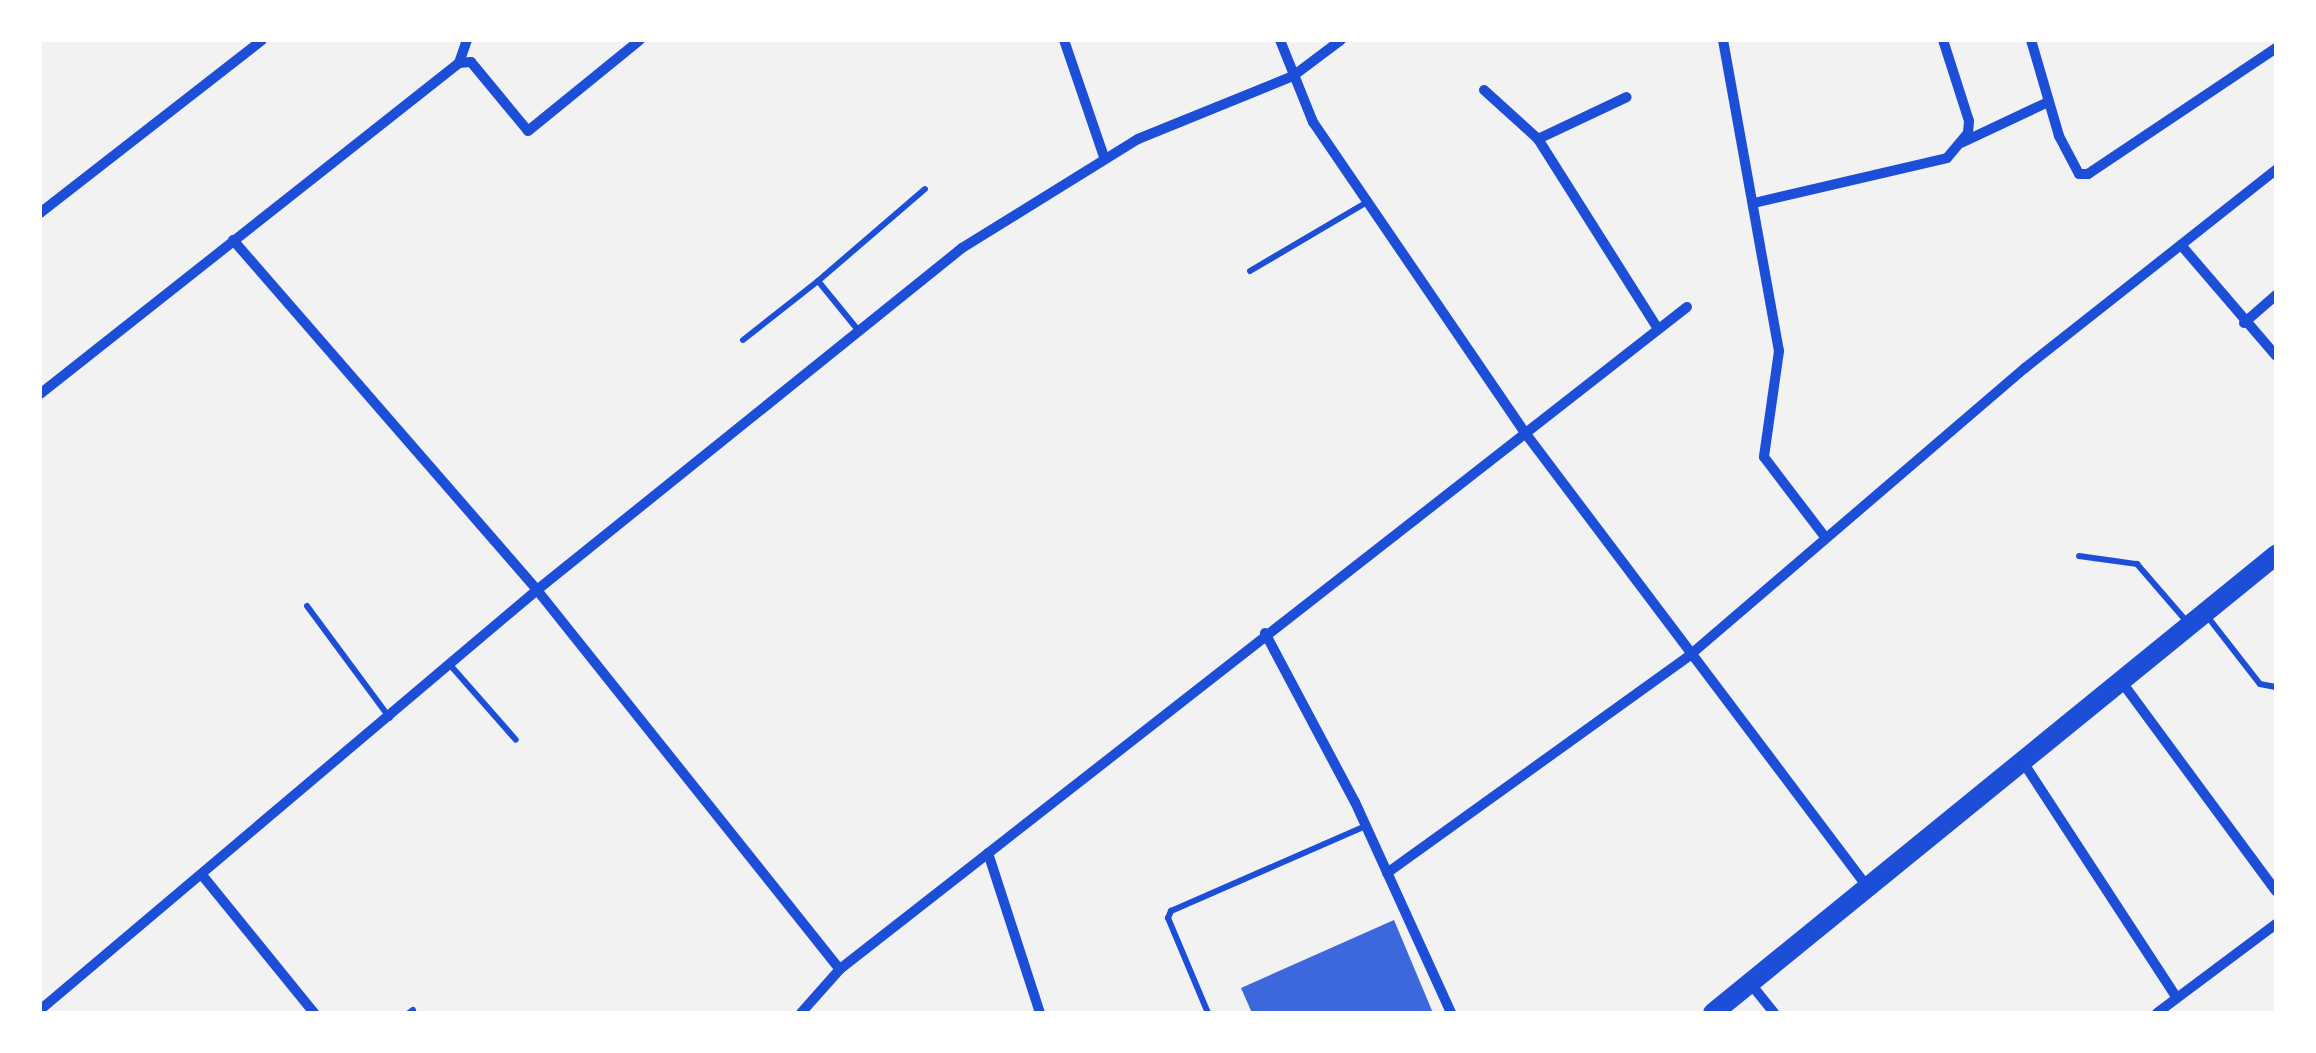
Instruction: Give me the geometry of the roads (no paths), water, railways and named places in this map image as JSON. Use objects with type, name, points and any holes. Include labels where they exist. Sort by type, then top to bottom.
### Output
[{"type":"main road","points":[[1713,1013],[2276,555]]},
{"type":"street","points":[[40,213],[262,40]]},
{"type":"street","points":[[40,394],[459,63],[467,40]]},
{"type":"street","points":[[459,63],[471,62],[528,132],[640,40]]},
{"type":"street","points":[[1064,40],[1104,157]]},
{"type":"street","points":[[1280,40],[1313,122],[1523,430],[1866,885]]},
{"type":"street","points":[[40,1010],[391,719],[537,590],[976,238],[1104,157],[1221,101],[1292,76],[1341,40]]},
{"type":"street","points":[[1723,40],[1779,351],[1764,458],[1826,538]]},
{"type":"street","points":[[1943,40],[1968,121],[1958,144]]},
{"type":"street","points":[[2031,40],[2046,104],[2076,168],[2088,174],[2276,48]]},
{"type":"street","points":[[1484,90],[1538,140],[1656,326]]},
{"type":"street","points":[[1538,140],[1627,98]]},
{"type":"street","points":[[1754,203],[1935,165],[1958,144],[2046,104]]},
{"type":"street","points":[[1387,874],[1690,655],[2181,244],[2276,170]]},
{"type":"street","points":[[232,240],[537,590],[840,969]]},
{"type":"street","points":[[2181,244],[2244,323],[2276,356]]},
{"type":"street","points":[[2244,323],[2276,294]]},
{"type":"street","points":[[801,1013],[840,969],[1523,430],[1687,306]]},
{"type":"street","points":[[1265,633],[1366,826],[1451,1013]]},
{"type":"street","points":[[2121,681],[2276,891]]},
{"type":"street","points":[[2022,761],[2176,996]]},
{"type":"street","points":[[988,853],[1040,1013]]},
{"type":"street","points":[[202,875],[314,1013]]},
{"type":"street","points":[[2157,1013],[2276,924]]},
{"type":"street","points":[[1750,982],[1774,1013]]},
{"type":"lane","points":[[744,340],[925,189]]},
{"type":"lane","points":[[1250,271],[1367,202]]},
{"type":"lane","points":[[818,281],[859,331]]},
{"type":"lane","points":[[2079,556],[2137,564],[2260,684],[2276,687]]},
{"type":"lane","points":[[307,606],[391,719]]},
{"type":"lane","points":[[451,666],[516,740]]},
{"type":"lane","points":[[1208,1013],[1168,918],[1172,911],[1366,826]]}]
